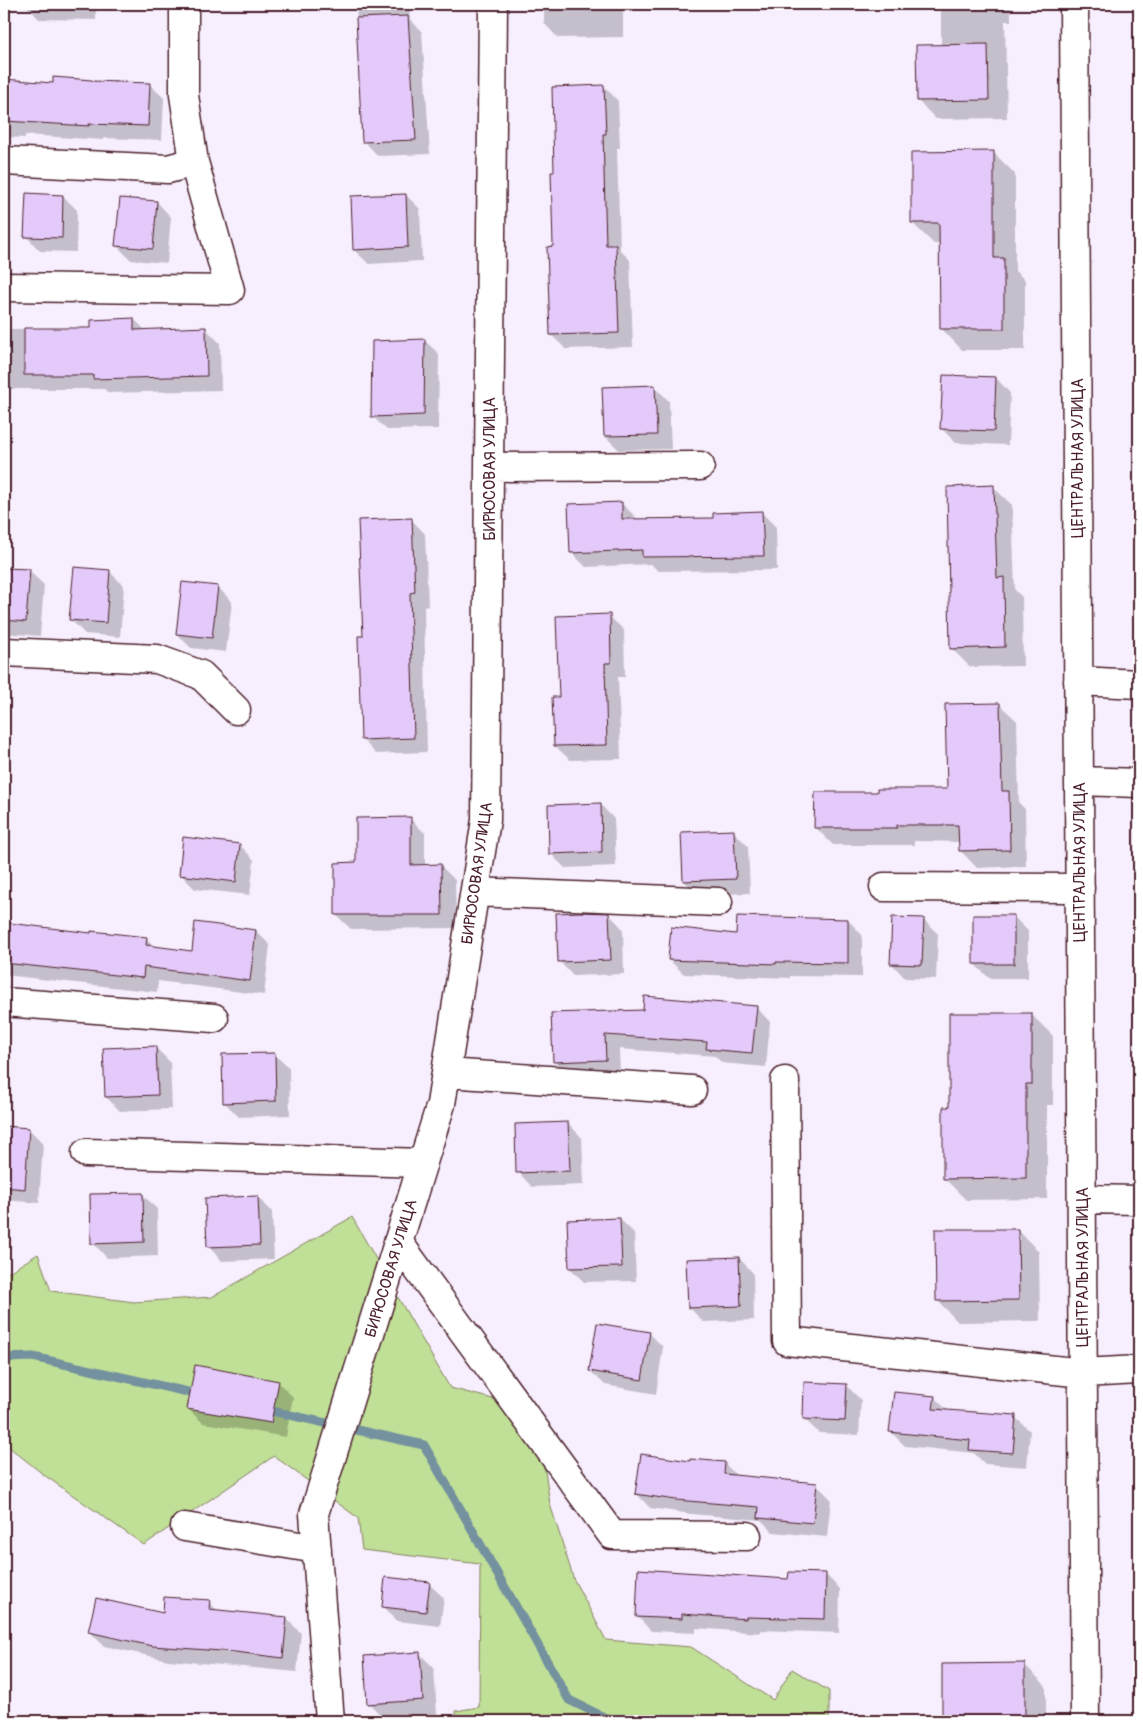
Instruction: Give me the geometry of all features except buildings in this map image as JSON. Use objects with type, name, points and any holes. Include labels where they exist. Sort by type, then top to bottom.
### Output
[{"type":"street","points":[[4,287],[230,290],[194,162],[184,95],[184,4]]},
{"type":"street","name":"БИРЮСОВАЯ УЛИЦА","points":[[330,1721],[314,1514],[442,1104],[486,820],[493,4]]},
{"type":"street","name":"ЦЕНТРАЛЬНАЯ УЛИЦА","points":[[1074,4],[1085,1721]]},
{"type":"street","points":[[4,161],[168,169],[194,162]]},
{"type":"street","points":[[489,467],[700,466]]},
{"type":"street","points":[[4,652],[157,659],[201,675],[236,710]]},
{"type":"street","points":[[1078,681],[1139,684]]},
{"type":"street","points":[[1079,781],[1139,783]]},
{"type":"street","points":[[884,888],[1080,888]]},
{"type":"street","points":[[475,892],[718,902]]},
{"type":"street","points":[[4,1002],[214,1018]]},
{"type":"street","points":[[447,1073],[692,1090]]},
{"type":"street","points":[[785,1081],[787,1341],[1083,1373],[1139,1370]]},
{"type":"street","points":[[86,1153],[423,1163]]},
{"type":"street","points":[[1082,1199],[1139,1200]]},
{"type":"street","points":[[398,1242],[612,1535],[747,1536]]},
{"type":"street","points":[[185,1526],[317,1548]]},
{"type":"green space","points":[[352,1217],[450,1388],[536,1410],[550,1504],[574,1580],[606,1640],[691,1647],[773,1700],[792,1669],[829,1691],[829,1721],[456,1721],[456,1711],[479,1707],[480,1564],[362,1550],[358,1518],[274,1456],[144,1545],[44,1475],[4,1443],[4,1275],[38,1254],[51,1291],[134,1302],[212,1297]]},
{"type":"waterway","points":[[4,1358],[33,1357],[201,1395]]},
{"type":"waterway","points":[[263,1409],[424,1445],[569,1700],[612,1721]]}]
